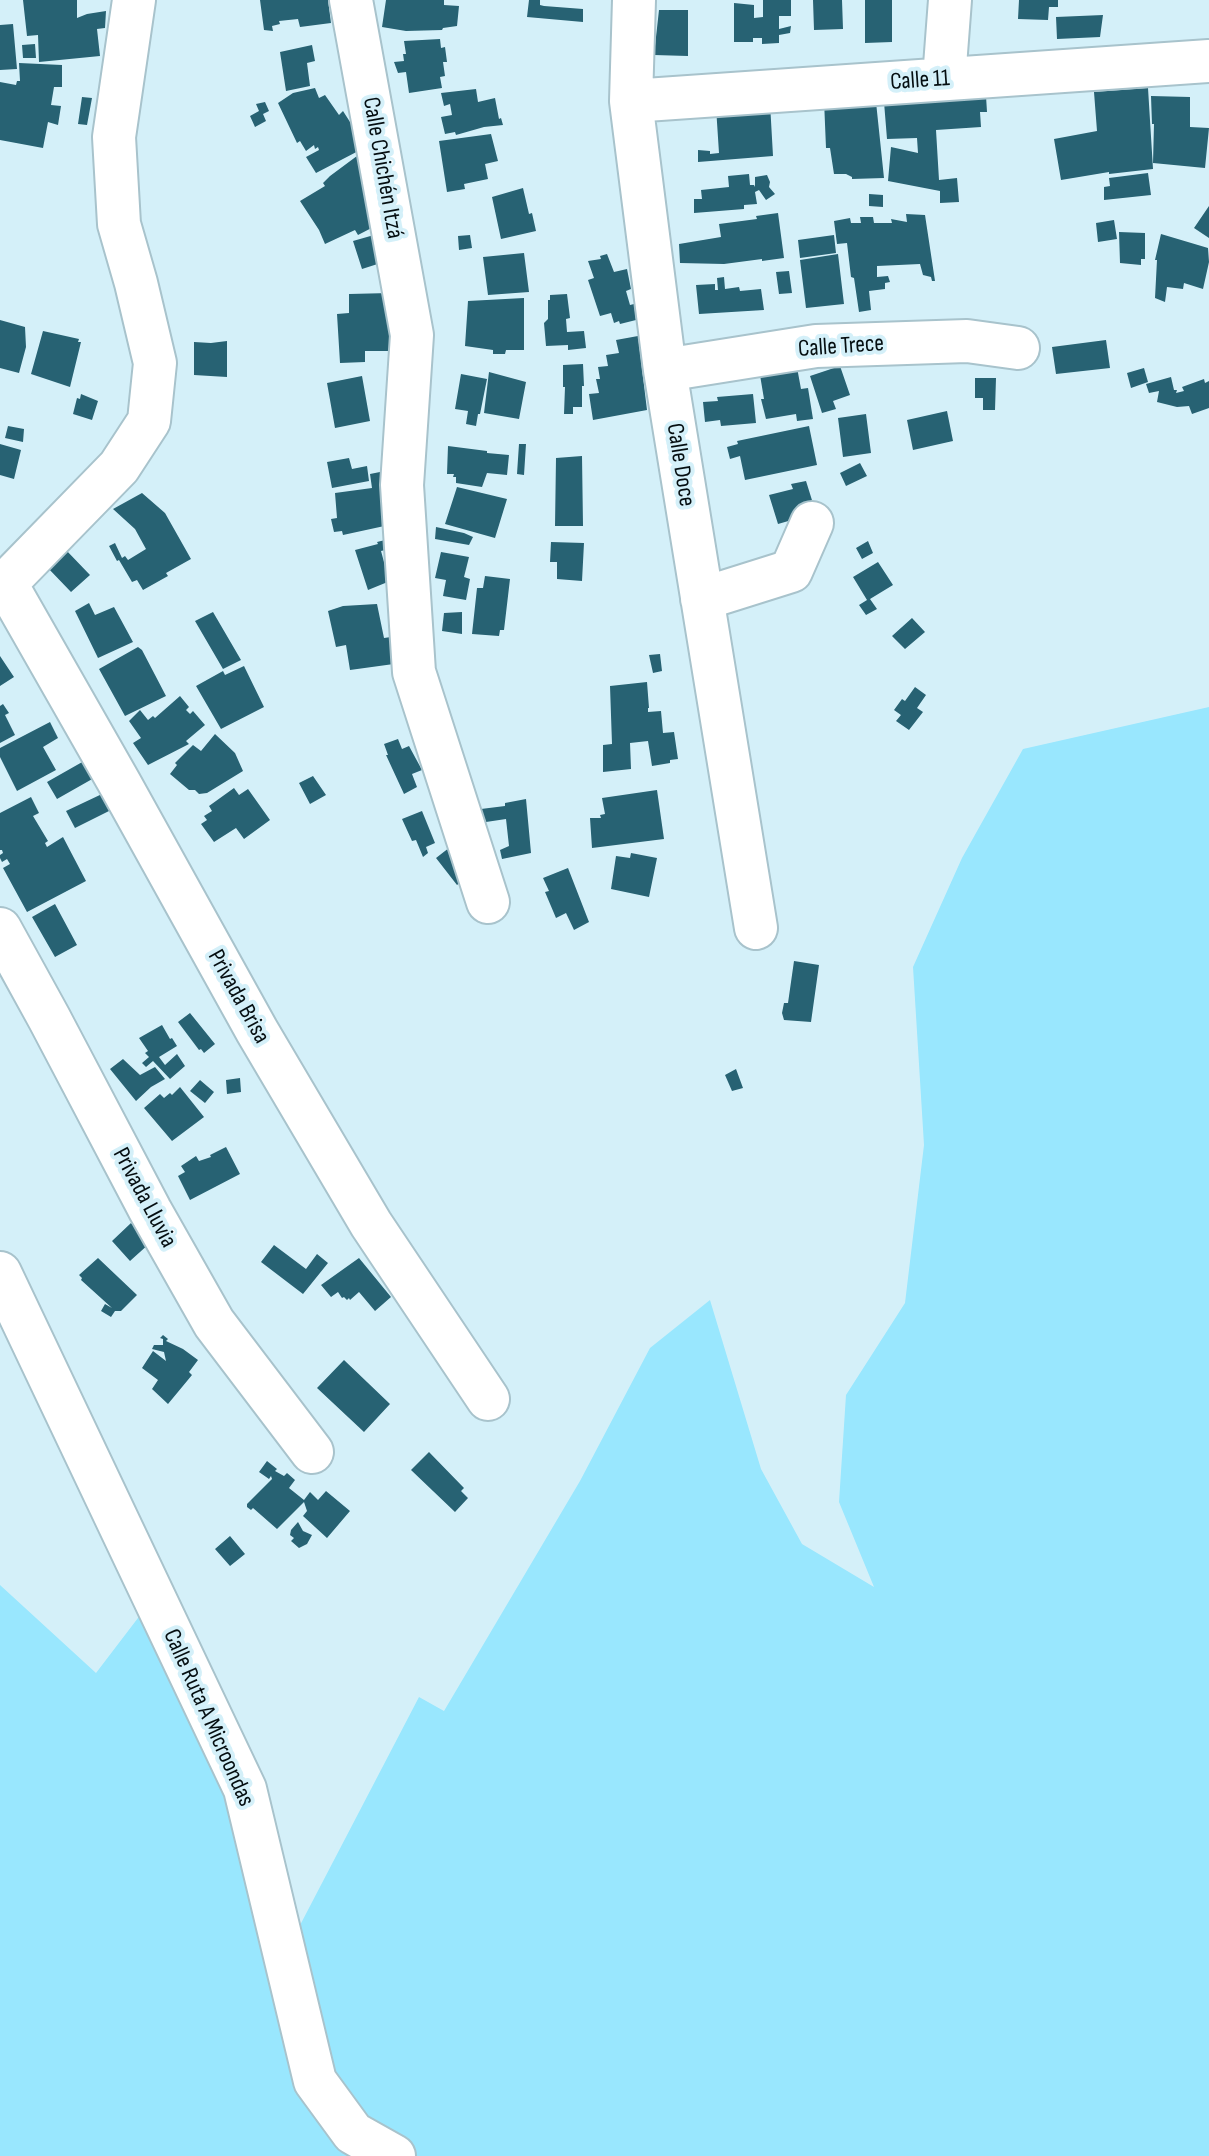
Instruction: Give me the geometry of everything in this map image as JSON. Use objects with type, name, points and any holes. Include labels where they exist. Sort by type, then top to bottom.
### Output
[{"type":"street","points":[[3,586],[119,467],[149,421],[155,363],[119,224],[114,137],[134,0]]},
{"type":"street","name":"Calle Chichén Itzá","points":[[351,0],[412,335],[402,485],[414,672],[488,902]]},
{"type":"street","name":"Calle Doce","points":[[634,0],[631,101],[665,370],[756,928]]},
{"type":"street","points":[[944,79],[950,0]]},
{"type":"street","name":"Calle 11","points":[[631,101],[1209,61]]},
{"type":"street","name":"Calle Trece","points":[[665,370],[816,346],[967,341],[1018,348]]},
{"type":"street","points":[[702,599],[791,571],[812,523]]},
{"type":"street","name":"Privada Brisa","points":[[3,586],[128,797],[257,1031],[371,1224],[488,1399]]},
{"type":"street","name":"Privada Lluvia","points":[[0,929],[214,1323],[312,1452]]},
{"type":"street","name":"Calle Ruta A Microondas","points":[[0,1273],[245,1789],[315,2081],[353,2133],[394,2156]]},
{"type":"shaded area","points":[[1209,707],[1209,2156],[0,2156],[0,1585],[96,1673],[154,1597],[285,1954],[419,1697],[444,1711],[580,1481],[650,1348],[710,1300],[761,1469],[802,1544],[874,1587],[839,1502],[846,1395],[905,1303],[924,1145],[913,967],[962,858],[1023,749]]},
{"type":"building","points":[[23,0],[77,0],[77,18],[106,11],[105,28],[97,29],[100,56],[39,62],[38,35],[27,36]]},
{"type":"building","points":[[260,0],[328,0],[331,23],[300,27],[298,19],[279,21],[280,24],[272,26],[273,31],[264,30]]},
{"type":"building","points":[[386,0],[444,0],[444,5],[459,6],[457,26],[442,30],[406,31],[382,27]]},
{"type":"building","points":[[529,0],[540,0],[540,5],[544,6],[583,9],[583,22],[527,17]]},
{"type":"building","points":[[763,0],[791,0],[791,16],[779,16],[779,29],[791,26],[790,33],[779,35],[779,43],[762,44],[762,38],[753,38],[753,42],[734,42],[734,3],[754,5],[754,18],[763,17]]},
{"type":"building","points":[[813,0],[842,0],[843,29],[814,30]]},
{"type":"building","points":[[865,0],[892,0],[892,42],[865,43]]},
{"type":"building","points":[[1019,0],[1058,0],[1058,7],[1049,7],[1048,20],[1018,19]]},
{"type":"building","points":[[659,10],[688,10],[688,56],[654,55]]},
{"type":"building","points":[[1103,15],[1100,37],[1057,39],[1056,17]]},
{"type":"building","points":[[13,24],[17,69],[0,70],[0,25]]},
{"type":"building","points":[[440,39],[441,48],[445,47],[447,62],[443,62],[445,76],[440,77],[442,88],[409,93],[406,72],[398,73],[394,62],[404,61],[404,41]]},
{"type":"building","points":[[35,44],[36,58],[23,58],[22,45]]},
{"type":"building","points":[[312,45],[315,61],[307,63],[310,86],[286,91],[280,52]]},
{"type":"building","points":[[19,63],[62,65],[62,87],[54,87],[51,105],[61,106],[58,125],[48,122],[43,148],[0,140],[0,82],[16,85],[20,81]]},
{"type":"building","points":[[315,88],[319,98],[325,95],[339,115],[343,111],[366,147],[316,173],[306,157],[319,150],[318,147],[315,149],[314,145],[306,151],[300,141],[297,143],[278,103],[293,93]]},
{"type":"building","points":[[1148,88],[1153,169],[1061,180],[1054,139],[1097,131],[1094,92]]},
{"type":"building","points":[[476,89],[478,102],[495,98],[503,125],[456,135],[455,132],[445,134],[441,117],[452,115],[450,104],[444,106],[441,93]]},
{"type":"building","points":[[986,96],[987,112],[980,112],[981,127],[936,130],[939,180],[957,178],[959,202],[940,203],[940,191],[888,181],[891,147],[918,153],[917,138],[887,139],[884,102]]},
{"type":"building","points":[[1151,96],[1190,97],[1190,127],[1209,128],[1205,168],[1153,163]]},
{"type":"building","points":[[82,97],[92,98],[87,125],[78,124]]},
{"type":"building","points":[[824,100],[876,102],[884,178],[852,179],[846,174],[834,174],[830,148],[826,148]]},
{"type":"building","points":[[265,102],[269,111],[263,114],[266,121],[255,127],[250,116],[259,111],[256,104]]},
{"type":"building","points":[[770,103],[773,156],[698,162],[698,150],[719,153],[716,107]]},
{"type":"building","points":[[491,134],[498,161],[485,164],[488,179],[464,184],[465,189],[447,192],[439,141]]},
{"type":"building","points":[[361,153],[385,221],[358,235],[355,230],[325,244],[300,201],[325,186],[323,183],[330,176]]},
{"type":"building","points":[[1148,173],[1151,195],[1104,200],[1104,187],[1110,186],[1109,178]]},
{"type":"building","points":[[749,174],[750,185],[755,187],[755,177],[767,175],[769,187],[775,194],[766,200],[759,190],[755,192],[757,204],[744,205],[744,209],[694,213],[694,199],[702,199],[701,190],[729,187],[728,176]]},
{"type":"building","points":[[523,188],[536,231],[501,239],[492,197]]},
{"type":"building","points":[[869,194],[883,195],[883,207],[869,206]]},
{"type":"building","points":[[1209,206],[1209,238],[1194,228]]},
{"type":"building","points":[[778,213],[784,258],[724,264],[680,263],[679,244],[721,237],[719,224]]},
{"type":"building","points":[[906,214],[925,215],[935,281],[923,275],[920,264],[877,266],[877,277],[888,276],[890,282],[885,283],[885,289],[869,291],[871,310],[859,312],[847,243],[837,244],[834,221],[850,218],[851,223],[861,223],[860,217],[873,217],[874,223],[892,223],[891,219],[907,222]]},
{"type":"building","points":[[1114,220],[1117,239],[1098,242],[1096,223]]},
{"type":"building","points":[[1119,232],[1145,233],[1145,259],[1141,259],[1141,265],[1120,263]]},
{"type":"building","points":[[381,233],[390,260],[362,269],[353,241]]},
{"type":"building","points":[[1161,234],[1208,248],[1209,262],[1203,289],[1184,283],[1183,289],[1167,287],[1165,302],[1155,298],[1155,260]]},
{"type":"building","points":[[470,235],[472,248],[459,250],[458,236]]},
{"type":"building","points":[[834,235],[836,253],[800,258],[798,240]]},
{"type":"building","points":[[524,253],[529,292],[488,295],[483,257]]},
{"type":"building","points":[[607,254],[614,272],[627,269],[631,289],[626,291],[630,305],[634,304],[636,320],[620,324],[619,321],[614,323],[611,313],[600,316],[588,280],[594,278],[588,261],[601,259],[600,256]]},
{"type":"building","points":[[838,254],[844,304],[806,308],[800,260]]},
{"type":"building","points":[[789,271],[792,293],[779,294],[776,272]]},
{"type":"building","points":[[724,277],[725,289],[761,289],[764,310],[699,314],[696,285],[715,284],[715,290],[718,290],[717,278]]},
{"type":"building","points":[[390,293],[392,351],[365,351],[365,362],[340,363],[337,314],[349,313],[349,294]]},
{"type":"building","points":[[567,294],[570,318],[566,319],[567,332],[584,331],[586,348],[568,350],[568,345],[546,346],[544,323],[548,319],[550,295]]},
{"type":"building","points":[[524,298],[524,350],[493,354],[493,350],[465,346],[468,301]]},
{"type":"building","points":[[0,320],[25,327],[26,347],[19,373],[0,368]]},
{"type":"building","points":[[43,331],[81,342],[70,387],[31,374]]},
{"type":"building","points":[[638,336],[647,410],[593,420],[589,394],[599,393],[596,379],[600,379],[598,367],[608,366],[606,355],[619,353],[616,340]]},
{"type":"building","points":[[1106,340],[1110,368],[1056,374],[1052,347]]},
{"type":"building","points":[[227,341],[227,377],[194,375],[194,342]]},
{"type":"building","points":[[796,362],[801,389],[808,388],[813,419],[797,421],[796,414],[766,419],[759,369]]},
{"type":"building","points":[[583,364],[582,407],[573,407],[573,414],[564,414],[563,365]]},
{"type":"building","points":[[840,366],[850,395],[833,401],[836,409],[822,413],[810,376]]},
{"type":"building","points":[[1144,368],[1148,382],[1131,388],[1127,373]]},
{"type":"building","points":[[489,372],[526,382],[519,419],[484,413]]},
{"type":"building","points":[[461,374],[487,379],[476,426],[466,424],[468,411],[455,409]]},
{"type":"building","points":[[362,376],[370,421],[335,428],[327,383]]},
{"type":"building","points":[[1171,377],[1176,393],[1184,391],[1182,387],[1204,379],[1205,383],[1209,381],[1209,408],[1192,414],[1189,406],[1177,407],[1157,402],[1159,391],[1149,393],[1146,384]]},
{"type":"building","points":[[975,378],[996,378],[995,410],[983,410],[983,398],[975,398]]},
{"type":"building","points":[[81,394],[98,401],[92,420],[73,414]]},
{"type":"building","points":[[753,394],[756,423],[721,426],[720,420],[705,422],[703,402],[718,401],[717,397]]},
{"type":"building","points":[[947,411],[953,441],[913,450],[907,420]]},
{"type":"building","points":[[866,414],[871,453],[843,457],[838,418]]},
{"type":"building","points":[[8,426],[24,429],[23,442],[5,438]]},
{"type":"building","points":[[809,426],[817,465],[745,480],[740,456],[730,459],[727,447],[738,444],[737,441]]},
{"type":"building","points":[[0,444],[21,450],[14,479],[0,475]]},
{"type":"building","points":[[519,444],[526,444],[524,475],[517,474]]},
{"type":"building","points":[[448,446],[509,455],[507,475],[487,473],[482,487],[456,483],[454,474],[447,474]]},
{"type":"building","points":[[582,456],[583,526],[555,526],[556,458]]},
{"type":"building","points":[[349,458],[352,469],[367,466],[369,481],[332,488],[327,462]]},
{"type":"building","points":[[860,463],[867,476],[846,486],[840,473]]},
{"type":"building","points":[[385,471],[389,525],[343,535],[342,531],[334,532],[331,519],[337,518],[335,493],[372,488],[370,474]]},
{"type":"building","points":[[806,481],[816,513],[778,524],[769,495],[793,489],[791,484]]},
{"type":"building","points":[[457,487],[507,499],[495,538],[445,524]]},
{"type":"building","points":[[142,493],[165,513],[191,559],[143,590],[137,580],[132,582],[109,546],[115,543],[122,558],[125,556],[128,560],[146,549],[135,529],[113,509]]},
{"type":"building","points":[[436,527],[473,537],[469,545],[435,539]]},
{"type":"building","points":[[389,539],[390,549],[381,551],[384,562],[392,560],[395,579],[368,590],[355,550]]},
{"type":"building","points":[[868,541],[873,553],[862,559],[856,548]]},
{"type":"building","points":[[551,542],[584,543],[582,581],[557,579],[557,562],[550,562]]},
{"type":"building","points":[[65,549],[90,575],[71,592],[46,566]]},
{"type":"building","points":[[441,552],[469,557],[464,577],[470,579],[466,600],[443,596],[446,580],[435,578]]},
{"type":"building","points":[[878,562],[893,585],[870,599],[877,609],[866,615],[859,605],[867,600],[853,577]]},
{"type":"building","points":[[485,576],[510,579],[504,630],[500,630],[499,636],[472,634],[477,588],[483,588]]},
{"type":"building","points":[[89,603],[95,615],[114,607],[133,642],[98,658],[75,611]]},
{"type":"building","points":[[377,604],[384,638],[398,636],[401,663],[350,670],[346,645],[336,647],[328,611],[343,606]]},
{"type":"building","points":[[213,612],[241,660],[223,669],[195,621]]},
{"type":"building","points":[[462,612],[462,634],[442,631],[444,613]]},
{"type":"building","points":[[912,618],[925,632],[905,649],[892,636]]},
{"type":"building","points":[[138,647],[166,696],[125,716],[99,669]]},
{"type":"building","points":[[660,654],[662,671],[653,673],[649,655]]},
{"type":"building","points":[[0,656],[14,677],[0,686]]},
{"type":"building","points":[[244,666],[264,707],[221,729],[196,686],[223,671],[225,675]]},
{"type":"building","points":[[647,682],[648,712],[661,711],[663,733],[674,732],[678,759],[652,766],[648,741],[630,743],[631,769],[603,772],[603,745],[612,744],[610,686]]},
{"type":"building","points":[[915,687],[926,695],[917,708],[923,712],[909,730],[896,721],[901,715],[894,710]]},
{"type":"building","points":[[180,696],[189,707],[186,710],[190,714],[193,711],[205,725],[186,741],[189,744],[148,765],[133,743],[141,738],[129,721],[140,710],[148,720],[153,716],[155,718]]},
{"type":"building","points":[[3,704],[15,735],[0,743],[0,706]]},
{"type":"building","points":[[50,722],[58,738],[43,747],[56,770],[17,791],[0,757],[0,748]]},
{"type":"building","points":[[215,734],[235,753],[243,771],[207,793],[199,794],[170,774],[177,765],[175,763],[193,745],[201,751]]},
{"type":"building","points":[[398,739],[402,749],[409,746],[422,770],[412,774],[417,787],[404,794],[384,744]]},
{"type":"building","points":[[84,761],[94,778],[57,799],[47,782]]},
{"type":"building","points":[[313,776],[326,795],[310,804],[299,783]]},
{"type":"building","points":[[234,788],[239,795],[248,789],[270,820],[244,839],[236,828],[214,842],[201,824],[207,820],[204,816],[212,811],[209,806]]},
{"type":"building","points":[[657,790],[664,839],[592,848],[590,818],[601,818],[600,815],[605,814],[602,798]]},
{"type":"building","points":[[102,794],[111,810],[75,828],[66,811]]},
{"type":"building","points":[[31,797],[39,813],[33,816],[48,841],[45,843],[47,847],[63,837],[86,881],[27,912],[3,868],[10,864],[7,859],[2,862],[0,858],[3,853],[0,850],[0,813]]},
{"type":"building","points":[[526,799],[531,853],[502,859],[500,850],[509,846],[506,819],[486,822],[481,809]]},
{"type":"building","points":[[422,811],[435,843],[426,847],[428,853],[423,857],[402,819]]},
{"type":"building","points":[[454,844],[463,880],[457,885],[436,858]]},
{"type":"building","points":[[631,853],[657,858],[649,897],[611,889],[616,856],[630,858]]},
{"type":"building","points":[[568,868],[589,922],[574,930],[566,913],[556,918],[545,892],[549,891],[543,878]]},
{"type":"building","points":[[55,904],[77,945],[55,957],[32,917]]},
{"type":"building","points":[[794,961],[819,965],[811,1022],[784,1020],[782,1013],[784,1003],[788,1003]]},
{"type":"building","points":[[190,1013],[215,1044],[204,1053],[178,1022]]},
{"type":"building","points":[[162,1025],[177,1046],[159,1057],[165,1065],[177,1054],[185,1066],[170,1079],[153,1061],[146,1067],[142,1063],[149,1057],[139,1038]]},
{"type":"building","points":[[123,1059],[140,1075],[155,1067],[165,1079],[136,1101],[110,1069]]},
{"type":"building","points":[[736,1069],[743,1088],[732,1091],[725,1075]]},
{"type":"building","points":[[240,1078],[241,1092],[227,1094],[226,1080]]},
{"type":"building","points":[[200,1080],[214,1092],[205,1103],[190,1091]]},
{"type":"building","points":[[180,1087],[204,1117],[172,1141],[144,1108],[160,1094],[164,1098]]},
{"type":"building","points":[[226,1147],[240,1174],[190,1200],[178,1176],[185,1172],[181,1166],[196,1156],[199,1161],[211,1157]]},
{"type":"building","points":[[131,1223],[150,1243],[130,1261],[112,1241]]},
{"type":"building","points":[[274,1245],[306,1269],[317,1254],[328,1263],[303,1294],[261,1262]]},
{"type":"building","points":[[98,1258],[137,1295],[111,1317],[101,1311],[105,1304],[112,1308],[79,1275]]},
{"type":"building","points":[[359,1258],[391,1297],[375,1311],[359,1292],[347,1300],[338,1292],[331,1297],[321,1285]]},
{"type":"building","points":[[163,1335],[168,1339],[166,1341],[198,1360],[189,1372],[192,1375],[168,1404],[152,1389],[158,1380],[142,1368],[153,1351],[166,1361],[164,1352],[152,1349],[154,1345],[163,1345],[160,1338]]},
{"type":"building","points":[[344,1360],[390,1404],[364,1432],[317,1388]]},
{"type":"building","points":[[429,1452],[464,1488],[461,1491],[468,1498],[455,1512],[411,1470]]},
{"type":"building","points":[[267,1461],[277,1469],[275,1471],[284,1476],[287,1473],[295,1480],[289,1488],[304,1500],[310,1492],[318,1500],[326,1491],[350,1511],[327,1538],[303,1516],[307,1511],[304,1502],[277,1529],[253,1508],[247,1507],[272,1479],[259,1472]]},
{"type":"building","points":[[298,1522],[303,1531],[312,1535],[307,1544],[299,1548],[291,1541],[294,1538],[290,1535]]},
{"type":"building","points":[[230,1536],[245,1554],[230,1566],[215,1549]]}]
